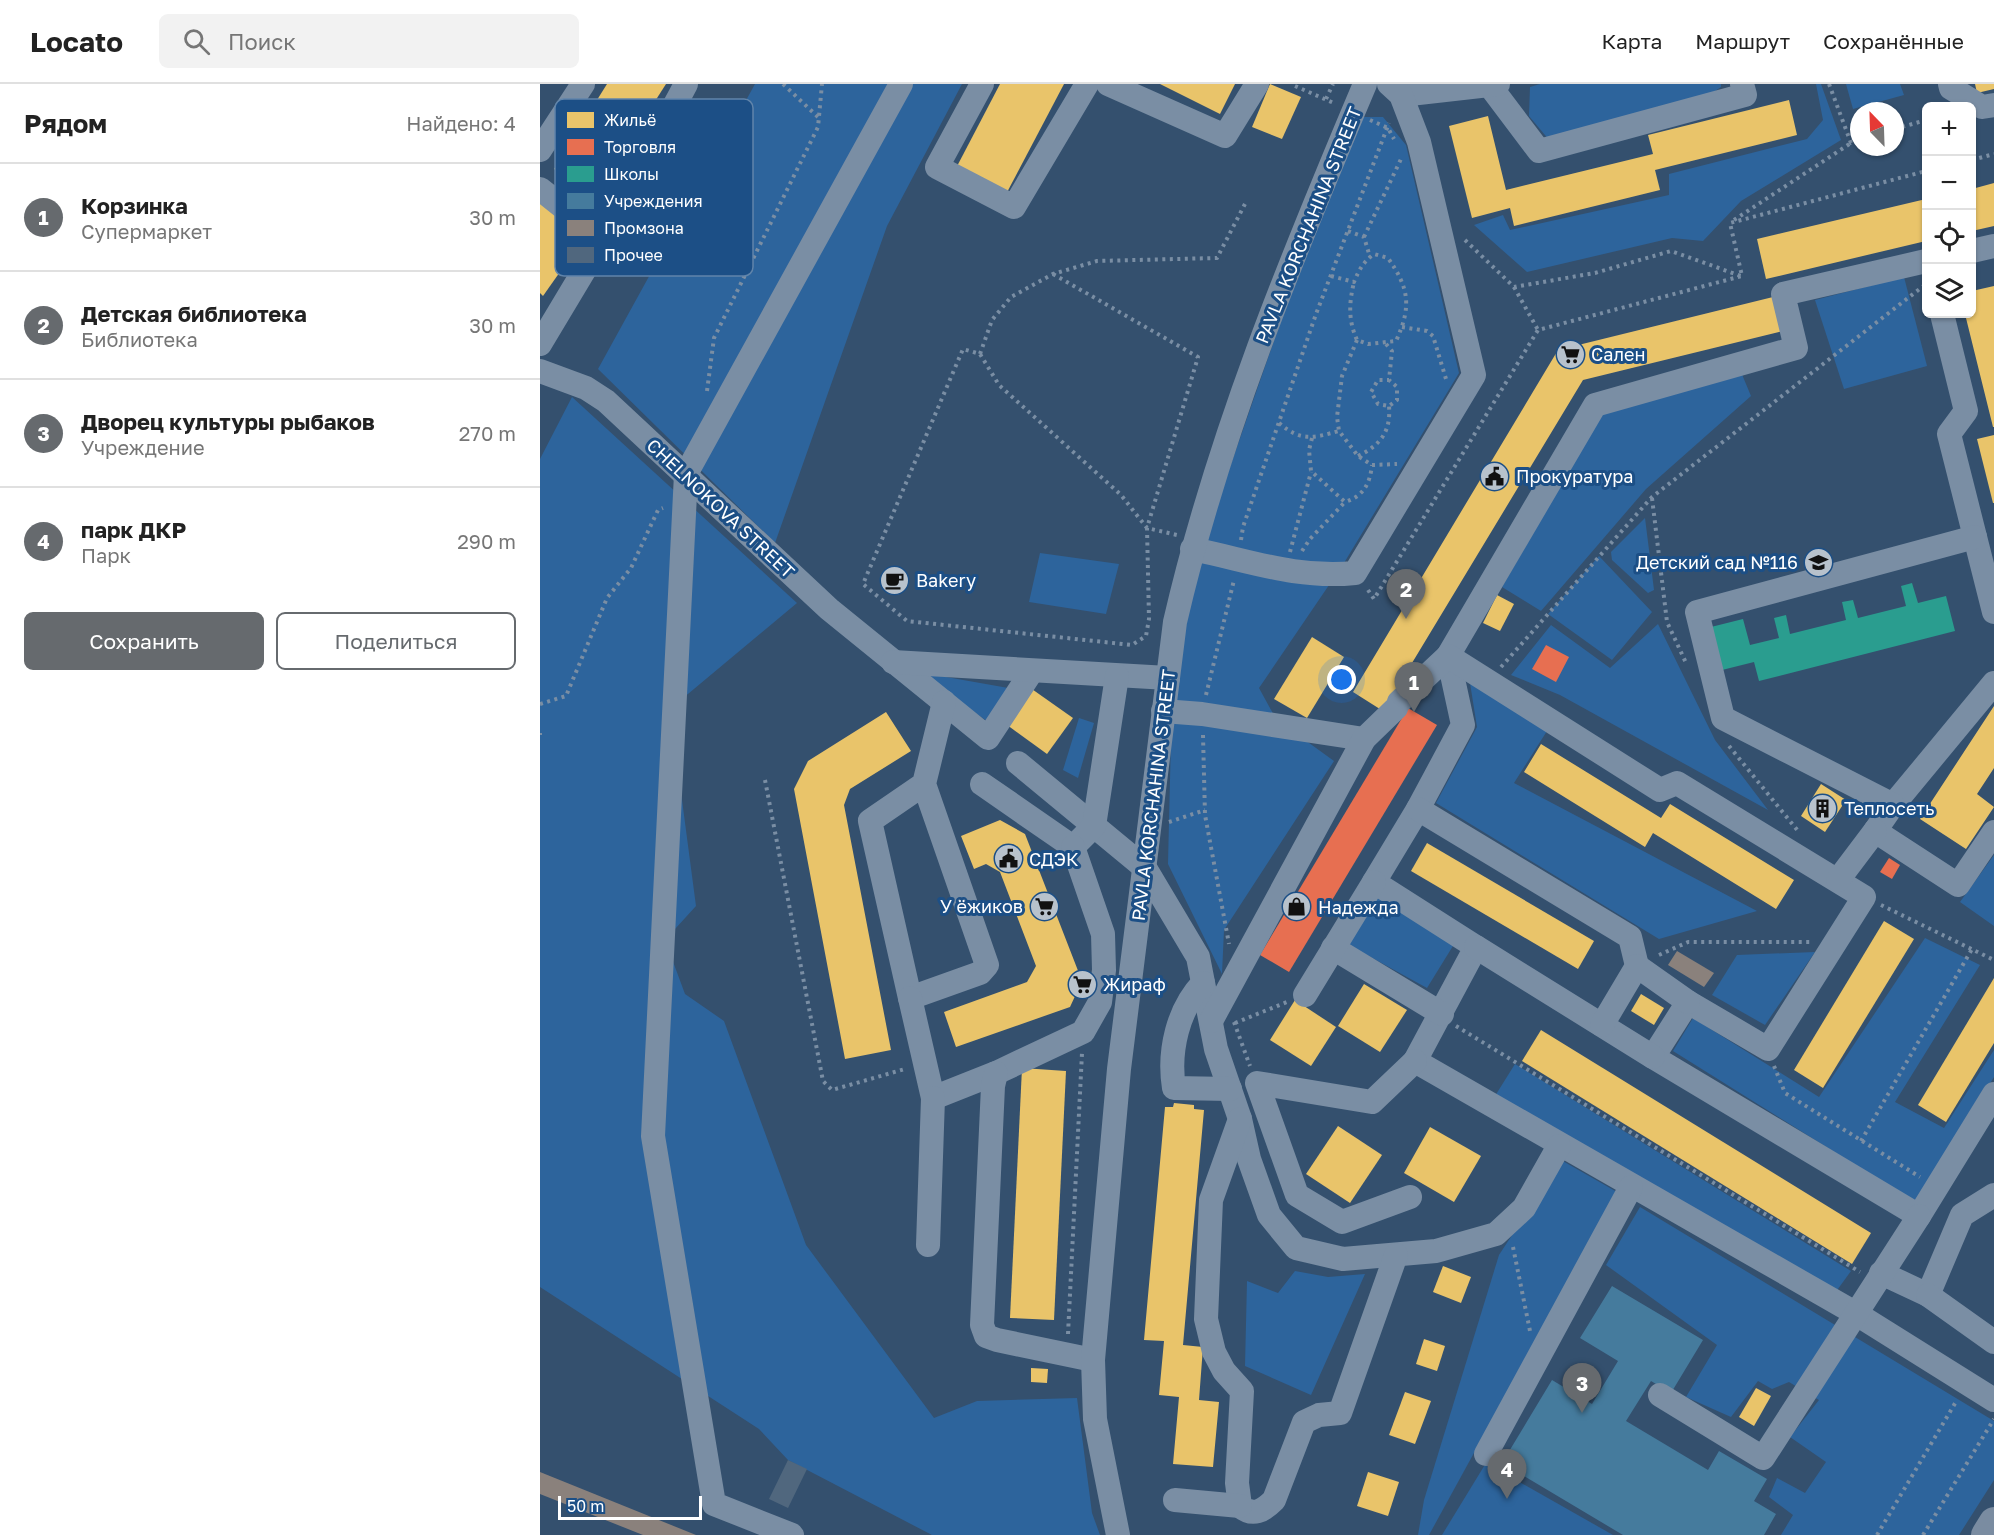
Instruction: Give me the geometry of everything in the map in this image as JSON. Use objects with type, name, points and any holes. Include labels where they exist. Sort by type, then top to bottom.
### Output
[{"type":"main road","points":[[1986,1535],[1994,1522]]},
{"type":"street","points":[[573,99],[583,84]]},
{"type":"street","points":[[678,99],[686,84]]},
{"type":"street","points":[[792,1535],[714,1503],[653,1136],[686,474],[901,84]]},
{"type":"street","points":[[982,84],[937,167],[1014,207],[1087,84]]},
{"type":"street","points":[[1108,84],[1225,136],[1257,84]]},
{"type":"street","points":[[1193,544],[1270,568],[1323,576],[1355,573],[1474,375],[1419,142],[1395,89],[1494,85],[1539,150],[1745,95],[1742,84]]},
{"type":"street","points":[[1950,84],[1951,88],[1982,107],[1994,105]]},
{"type":"street","name":"PAVLA KORCHAHINA STREET","points":[[1118,1535],[1095,1419],[1093,1360],[1119,1069],[1175,621],[1193,544],[1277,293],[1363,85]]},
{"type":"street","points":[[540,150],[555,127]]},
{"type":"street","points":[[540,189],[555,201]]},
{"type":"street","points":[[1976,250],[1994,246]]},
{"type":"street","points":[[1211,1021],[1364,739],[1448,656],[1595,405],[1796,348],[1783,294],[1922,262]]},
{"type":"street","points":[[540,344],[580,276]]},
{"type":"street","points":[[1943,318],[1966,411],[1949,434],[1994,612]]},
{"type":"street","name":"CHELNOKOVA STREET","points":[[540,371],[586,388],[606,402],[791,574],[893,662],[988,738],[1032,671]]},
{"type":"street","points":[[1893,805],[1723,718],[1697,612],[1975,537]]},
{"type":"street","points":[[1418,809],[1630,937],[1637,966],[1688,1002],[1768,1049],[1864,897],[1677,783],[1660,790],[1448,656]]},
{"type":"street","points":[[1305,995],[1418,809],[1463,725],[1448,656]]},
{"type":"street","points":[[893,662],[1168,678]]},
{"type":"street","points":[[1074,847],[1094,826],[1117,676]]},
{"type":"street","points":[[1838,880],[1893,805],[1994,683]]},
{"type":"street","points":[[910,998],[980,973],[987,965],[924,784],[944,702]]},
{"type":"street","points":[[1164,711],[1202,714],[1364,739]]},
{"type":"street","points":[[1018,763],[1145,868],[1198,957],[1216,1048],[1240,1119],[1249,1159],[1269,1215],[1296,1248],[1343,1259],[1436,1251],[1496,1234],[1524,1208],[1558,1146]]},
{"type":"street","points":[[924,784],[870,821],[933,1098],[928,1245]]},
{"type":"street","points":[[933,1098],[996,1073],[1083,1032],[1100,1002],[1104,970],[1103,934],[1074,847],[982,784]]},
{"type":"street","points":[[1875,831],[1958,885],[1994,832]]},
{"type":"street","points":[[1374,882],[1653,1057],[1919,1216]]},
{"type":"street","points":[[1410,1197],[1342,1222],[1297,1195],[1257,1083],[1372,1102],[1415,1061],[1476,947]]},
{"type":"street","points":[[1334,948],[1441,1015]]},
{"type":"street","points":[[1602,1025],[1637,966]]},
{"type":"street","points":[[1203,982],[1181,1013],[1175,1049],[1174,1088],[1230,1089]]},
{"type":"street","points":[[1653,1057],[1688,1002]]},
{"type":"street","points":[[1415,1061],[1558,1146],[1855,1313],[1994,1400]]},
{"type":"street","points":[[996,1073],[993,1086],[982,1325],[986,1336],[997,1340],[1093,1360]]},
{"type":"street","points":[[1660,1395],[1763,1458],[1919,1216],[1994,1094]]},
{"type":"street","points":[[1240,1119],[1211,1200],[1206,1319],[1214,1352],[1224,1371],[1242,1391],[1237,1483],[1240,1506]]},
{"type":"street","points":[[1486,1454],[1631,1186]]},
{"type":"street","points":[[1928,1295],[1962,1215],[1994,1195]]},
{"type":"street","points":[[1175,1500],[1240,1506],[1254,1513],[1266,1509],[1274,1500],[1304,1422],[1319,1415],[1340,1413],[1396,1255]]},
{"type":"street","points":[[1879,1277],[1928,1295],[1994,1341]]},
{"type":"path","points":[[783,84],[819,118]]},
{"type":"path","points":[[753,260],[818,127],[822,84]]},
{"type":"path","points":[[1326,99],[1333,84]]},
{"type":"path","points":[[1829,84],[1850,140]]},
{"type":"path","points":[[1295,86],[1353,112]]},
{"type":"path","points":[[1238,970],[1229,944],[1206,815],[1202,714],[1239,558],[1243,527],[1331,276],[1388,128],[1395,89]]},
{"type":"path","points":[[1904,126],[1922,121]]},
{"type":"path","points":[[1388,128],[1397,146]]},
{"type":"path","points":[[1730,223],[1850,144]]},
{"type":"path","points":[[1976,159],[1994,154]]},
{"type":"path","points":[[1370,257],[1364,237],[1402,155]]},
{"type":"path","points":[[1730,223],[1922,172]]},
{"type":"path","points":[[980,354],[992,320],[1011,297],[1053,274],[1097,261],[1217,258],[1246,202]]},
{"type":"path","points":[[1730,223],[1742,276]]},
{"type":"path","points":[[1348,231],[1364,237]]},
{"type":"path","points":[[1462,237],[1514,287],[1538,330]]},
{"type":"path","points":[[1514,287],[1595,273],[1671,251],[1742,276]]},
{"type":"path","points":[[1374,254],[1388,258],[1404,280],[1407,295],[1402,327],[1396,340],[1386,344],[1368,344],[1357,340],[1350,325],[1350,301],[1354,282],[1363,262],[1374,254]]},
{"type":"path","points":[[1053,274],[1198,357],[1147,528],[1149,619],[1146,636],[1132,645],[907,621],[863,585],[963,349],[980,354],[999,385],[1121,495],[1147,528],[1193,544]]},
{"type":"path","points":[[706,395],[714,339],[745,276]]},
{"type":"path","points":[[1331,276],[1354,282]]},
{"type":"path","points":[[1355,573],[1374,599],[1538,330],[1742,276]]},
{"type":"path","points":[[1488,682],[1652,497],[1922,287]]},
{"type":"path","points":[[1402,327],[1427,331],[1433,336],[1448,377]]},
{"type":"path","points":[[1357,340],[1342,376],[1337,417],[1339,430],[1358,456],[1372,465],[1397,464],[1391,473]]},
{"type":"path","points":[[1386,344],[1392,351],[1389,380],[1398,392],[1397,400],[1389,406],[1378,404],[1371,392],[1378,380],[1389,380]]},
{"type":"path","points":[[1358,456],[1382,440],[1388,428],[1389,406]]},
{"type":"path","points":[[1279,423],[1291,434],[1312,438],[1339,430]]},
{"type":"path","points":[[1294,564],[1290,553],[1311,471],[1309,450],[1312,438]]},
{"type":"path","points":[[1299,555],[1310,539],[1345,502],[1357,498],[1370,481],[1372,465]]},
{"type":"path","points":[[1311,471],[1345,502]]},
{"type":"path","points":[[540,704],[566,696],[607,598],[631,568],[658,510],[667,507]]},
{"type":"path","points":[[765,780],[823,1081],[832,1090],[926,1063]]},
{"type":"path","points":[[1864,897],[1994,960]]},
{"type":"path","points":[[1637,966],[1688,942],[1836,942]]},
{"type":"path","points":[[1861,1141],[1972,949]]},
{"type":"path","points":[[1225,995],[1257,1083]]},
{"type":"path","points":[[1235,1023],[1305,995]]},
{"type":"path","points":[[1441,1015],[1879,1277]]},
{"type":"path","points":[[1066,1354],[1083,1032]]},
{"type":"path","points":[[1768,1049],[1785,1093],[1936,1187]]},
{"type":"path","points":[[1508,1223],[1536,1365]]},
{"type":"path","points":[[1877,1535],[1967,1384]]},
{"type":"path","points":[[1923,1535],[1994,1419]]},
{"type":"shaded area","points":[[755,84],[962,84],[887,226],[775,543],[598,369],[649,276],[753,276],[753,99],[747,99]]},
{"type":"shaded area","points":[[1540,84],[1721,84],[1721,87],[1699,102],[1550,141],[1529,116],[1530,87]]},
{"type":"shaded area","points":[[1816,84],[1821,84],[1841,140],[1741,201],[1703,241],[1672,238],[1527,272],[1474,225],[1503,215],[1510,230],[1669,195],[1669,174],[1807,139],[1823,120]]},
{"type":"shaded area","points":[[1846,84],[1900,84],[1904,95],[1878,102],[1851,102]]},
{"type":"shaded area","points":[[1361,117],[1383,117],[1406,145],[1459,373],[1344,563],[1259,688],[1276,719],[1334,761],[1224,930],[1222,974],[1168,864],[1172,696],[1193,573],[1290,295]]},
{"type":"shaded area","points":[[1904,277],[1927,366],[1844,389],[1815,300]]},
{"type":"shaded area","points":[[1741,372],[1751,396],[1646,489],[1541,611],[1502,587],[1603,412]]},
{"type":"shaded area","points":[[572,397],[797,603],[670,709],[696,906],[665,940],[685,994],[724,1021],[806,1245],[934,1418],[977,1401],[1077,1398],[1092,1513],[1100,1535],[932,1535],[788,1460],[759,1429],[540,1287],[540,459]]},
{"type":"shaded area","points":[[1645,518],[1654,590],[1648,593],[1612,560],[1611,552]]},
{"type":"shaded area","points":[[1040,553],[1119,564],[1106,614],[1029,602]]},
{"type":"shaded area","points":[[1599,556],[1652,612],[1612,660],[1548,614]]},
{"type":"shaded area","points":[[1658,624],[1715,740],[1768,810],[1560,695],[1511,675],[1551,625],[1610,668]]},
{"type":"shaded area","points":[[918,672],[1014,689],[991,724]]},
{"type":"shaded area","points":[[1470,683],[1547,731],[1514,783],[1757,911],[1659,939],[1436,803],[1477,727]]},
{"type":"shaded area","points":[[1079,718],[1094,723],[1078,778],[1063,770]]},
{"type":"shaded area","points":[[1994,855],[1994,926],[1960,902]]},
{"type":"shaded area","points":[[1378,890],[1456,941],[1427,988],[1345,943]]},
{"type":"shaded area","points":[[1925,938],[1980,965],[1895,1102],[1944,1128],[1994,1050],[1994,1077],[1916,1203],[1673,1051],[1693,1018],[1819,1097]]},
{"type":"shaded area","points":[[1815,952],[1765,1025],[1712,995],[1737,955]]},
{"type":"shaded area","points":[[1515,1064],[1851,1271],[1835,1293],[1495,1096]]},
{"type":"shaded area","points":[[1561,1160],[1617,1192],[1429,1535],[1418,1535],[1424,1500],[1499,1255]]},
{"type":"shaded area","points":[[1640,1207],[1994,1421],[1994,1480],[1959,1535],[1781,1535],[1793,1515],[1769,1497],[1777,1478],[1805,1493],[1826,1462],[1790,1437],[1819,1400],[1789,1382],[1772,1389],[1758,1381],[1731,1417],[1686,1397],[1717,1345],[1606,1265]]},
{"type":"shaded area","points":[[1295,1271],[1328,1277],[1365,1274],[1311,1395],[1245,1366],[1247,1281],[1278,1293]]},
{"type":"shaded area","points":[[1486,1463],[1613,1535],[1442,1535]]},
{"type":"building: Жильё","points":[[607,84],[666,84],[656,99],[598,99]]},
{"type":"building: Жильё","points":[[1000,84],[1064,84],[1004,198],[954,172]]},
{"type":"building: Жильё","points":[[1160,84],[1235,84],[1220,114]]},
{"type":"building: Жильё","points":[[1270,84],[1301,97],[1282,139],[1252,127]]},
{"type":"building: Жильё","points":[[1975,84],[1994,84],[1994,89],[1977,93]]},
{"type":"building: Жильё","points":[[1789,100],[1797,135],[1655,170],[1660,190],[1514,226],[1510,208],[1472,218],[1449,126],[1488,116],[1506,190],[1653,154],[1648,135]]},
{"type":"building: Жильё","points":[[1994,183],[1994,226],[1976,230],[1976,210],[1976,188]]},
{"type":"building: Жильё","points":[[1922,200],[1922,242],[1766,279],[1757,239]]},
{"type":"building: Жильё","points":[[540,203],[555,213],[555,276],[557,276],[543,296],[540,293]]},
{"type":"building: Жильё","points":[[1994,286],[1994,427],[1966,318],[1976,318],[1976,290]]},
{"type":"building: Жильё","points":[[1773,297],[1783,331],[1583,380],[1383,711],[1353,692],[1558,350]]},
{"type":"building: Жильё","points":[[1994,435],[1994,503],[1993,503],[1977,439]]},
{"type":"building: Жильё","points":[[1497,595],[1514,604],[1500,631],[1483,623]]},
{"type":"building: Жильё","points":[[1312,637],[1344,657],[1307,718],[1274,699]]},
{"type":"building: Жильё","points":[[1029,687],[1073,718],[1047,754],[1003,722]]},
{"type":"building: Жильё","points":[[1994,706],[1994,768],[1977,794],[1994,807],[1966,849],[1920,819]]},
{"type":"building: Жильё","points":[[886,712],[911,751],[850,789],[844,805],[891,1050],[845,1059],[794,789],[808,761]]},
{"type":"building: Жильё","points":[[1541,744],[1661,818],[1670,804],[1794,880],[1776,909],[1653,833],[1645,847],[1524,772]]},
{"type":"building: Жильё","name":"Теплосеть","points":[[1821,784],[1846,800],[1825,832],[1801,816]]},
{"type":"building: Жильё","points":[[1000,820],[1025,834],[1082,981],[1070,1007],[956,1047],[944,1012],[1027,982],[1036,966],[1000,872],[986,864],[974,869],[961,836]]},
{"type":"building: Жильё","points":[[1427,843],[1594,941],[1578,969],[1411,871]]},
{"type":"building: Жильё","points":[[1884,921],[1914,939],[1823,1088],[1794,1070]]},
{"type":"building: Жильё","points":[[1994,978],[1994,1043],[1946,1122],[1918,1105]]},
{"type":"building: Жильё","points":[[1364,984],[1407,1010],[1380,1052],[1338,1026]]},
{"type":"building: Жильё","points":[[1641,994],[1664,1008],[1654,1025],[1631,1011]]},
{"type":"building: Жильё","points":[[1295,1000],[1336,1027],[1311,1066],[1270,1040]]},
{"type":"building: Жильё","points":[[1541,1030],[1871,1233],[1852,1264],[1522,1061]]},
{"type":"building: Жильё","points":[[1022,1068],[1066,1071],[1054,1320],[1010,1318]]},
{"type":"building: Жильё","points":[[1174,1103],[1194,1105],[1194,1109],[1204,1110],[1183,1345],[1203,1347],[1199,1400],[1219,1402],[1213,1467],[1173,1464],[1179,1397],[1159,1395],[1164,1341],[1144,1340],[1165,1107],[1173,1107]]},
{"type":"building: Жильё","points":[[1338,1126],[1382,1155],[1350,1203],[1306,1174]]},
{"type":"building: Жильё","points":[[1430,1127],[1481,1156],[1454,1202],[1404,1173]]},
{"type":"building: Жильё","points":[[1443,1266],[1471,1277],[1461,1303],[1433,1292]]},
{"type":"building: Жильё","points":[[1424,1339],[1445,1346],[1437,1371],[1416,1364]]},
{"type":"building: Жильё","points":[[1031,1368],[1048,1369],[1047,1383],[1031,1382]]},
{"type":"building: Жильё","points":[[1756,1388],[1771,1396],[1754,1426],[1739,1417]]},
{"type":"building: Жильё","points":[[1405,1392],[1431,1401],[1415,1444],[1389,1435]]},
{"type":"building: Жильё","points":[[1368,1472],[1399,1482],[1388,1516],[1357,1506]]},
{"type":"building: Торговля","points":[[1546,645],[1569,657],[1556,682],[1532,669]]},
{"type":"building: Торговля","points":[[1408,708],[1437,725],[1289,972],[1260,955]]},
{"type":"building: Торговля","points":[[1889,858],[1900,865],[1892,879],[1880,872]]},
{"type":"building: Школы","points":[[1912,583],[1918,603],[1946,596],[1955,631],[1759,681],[1754,662],[1718,671],[1707,628],[1743,619],[1750,645],[1779,638],[1774,618],[1786,615],[1790,634],[1846,620],[1842,602],[1853,600],[1858,618],[1906,606],[1901,586]]},
{"type":"building: Учреждения","points":[[1612,1286],[1703,1340],[1671,1393],[1651,1381],[1626,1421],[1708,1470],[1719,1451],[1767,1479],[1754,1501],[1776,1514],[1764,1535],[1623,1535],[1502,1463],[1552,1380],[1592,1404],[1618,1361],[1580,1338]]},
{"type":"building: Промзона","points":[[1677,951],[1714,973],[1704,987],[1668,965]]},
{"type":"building: Промзона","points":[[540,1472],[696,1535],[643,1535],[540,1494]]},
{"type":"building: Прочее","points":[[788,1460],[807,1469],[788,1508],[769,1499]]},
{"type":"place","name":"Сален","points":[[1570,354]]},
{"type":"place","name":"Прокуратура","points":[[1495,476]]},
{"type":"place","name":"Детский сад №116","points":[[1819,562]]},
{"type":"place","name":"Bakery","points":[[895,580]]},
{"type":"place","name":"Детская библиотека","points":[[1406,619]]},
{"type":"place","name":"Корзинка","points":[[1414,712]]},
{"type":"place","name":"Теплосеть","points":[[1823,808]]},
{"type":"place","name":"СДЭК","points":[[1008,859]]},
{"type":"place","name":"У ёжиков","points":[[1044,906]]},
{"type":"place","name":"Надежда","points":[[1297,907]]},
{"type":"place","name":"Жираф","points":[[1082,984]]},
{"type":"place","name":"Дворец культуры рыбаков","points":[[1582,1413]]},
{"type":"place","name":"парк ДКР","points":[[1507,1499]]}]
